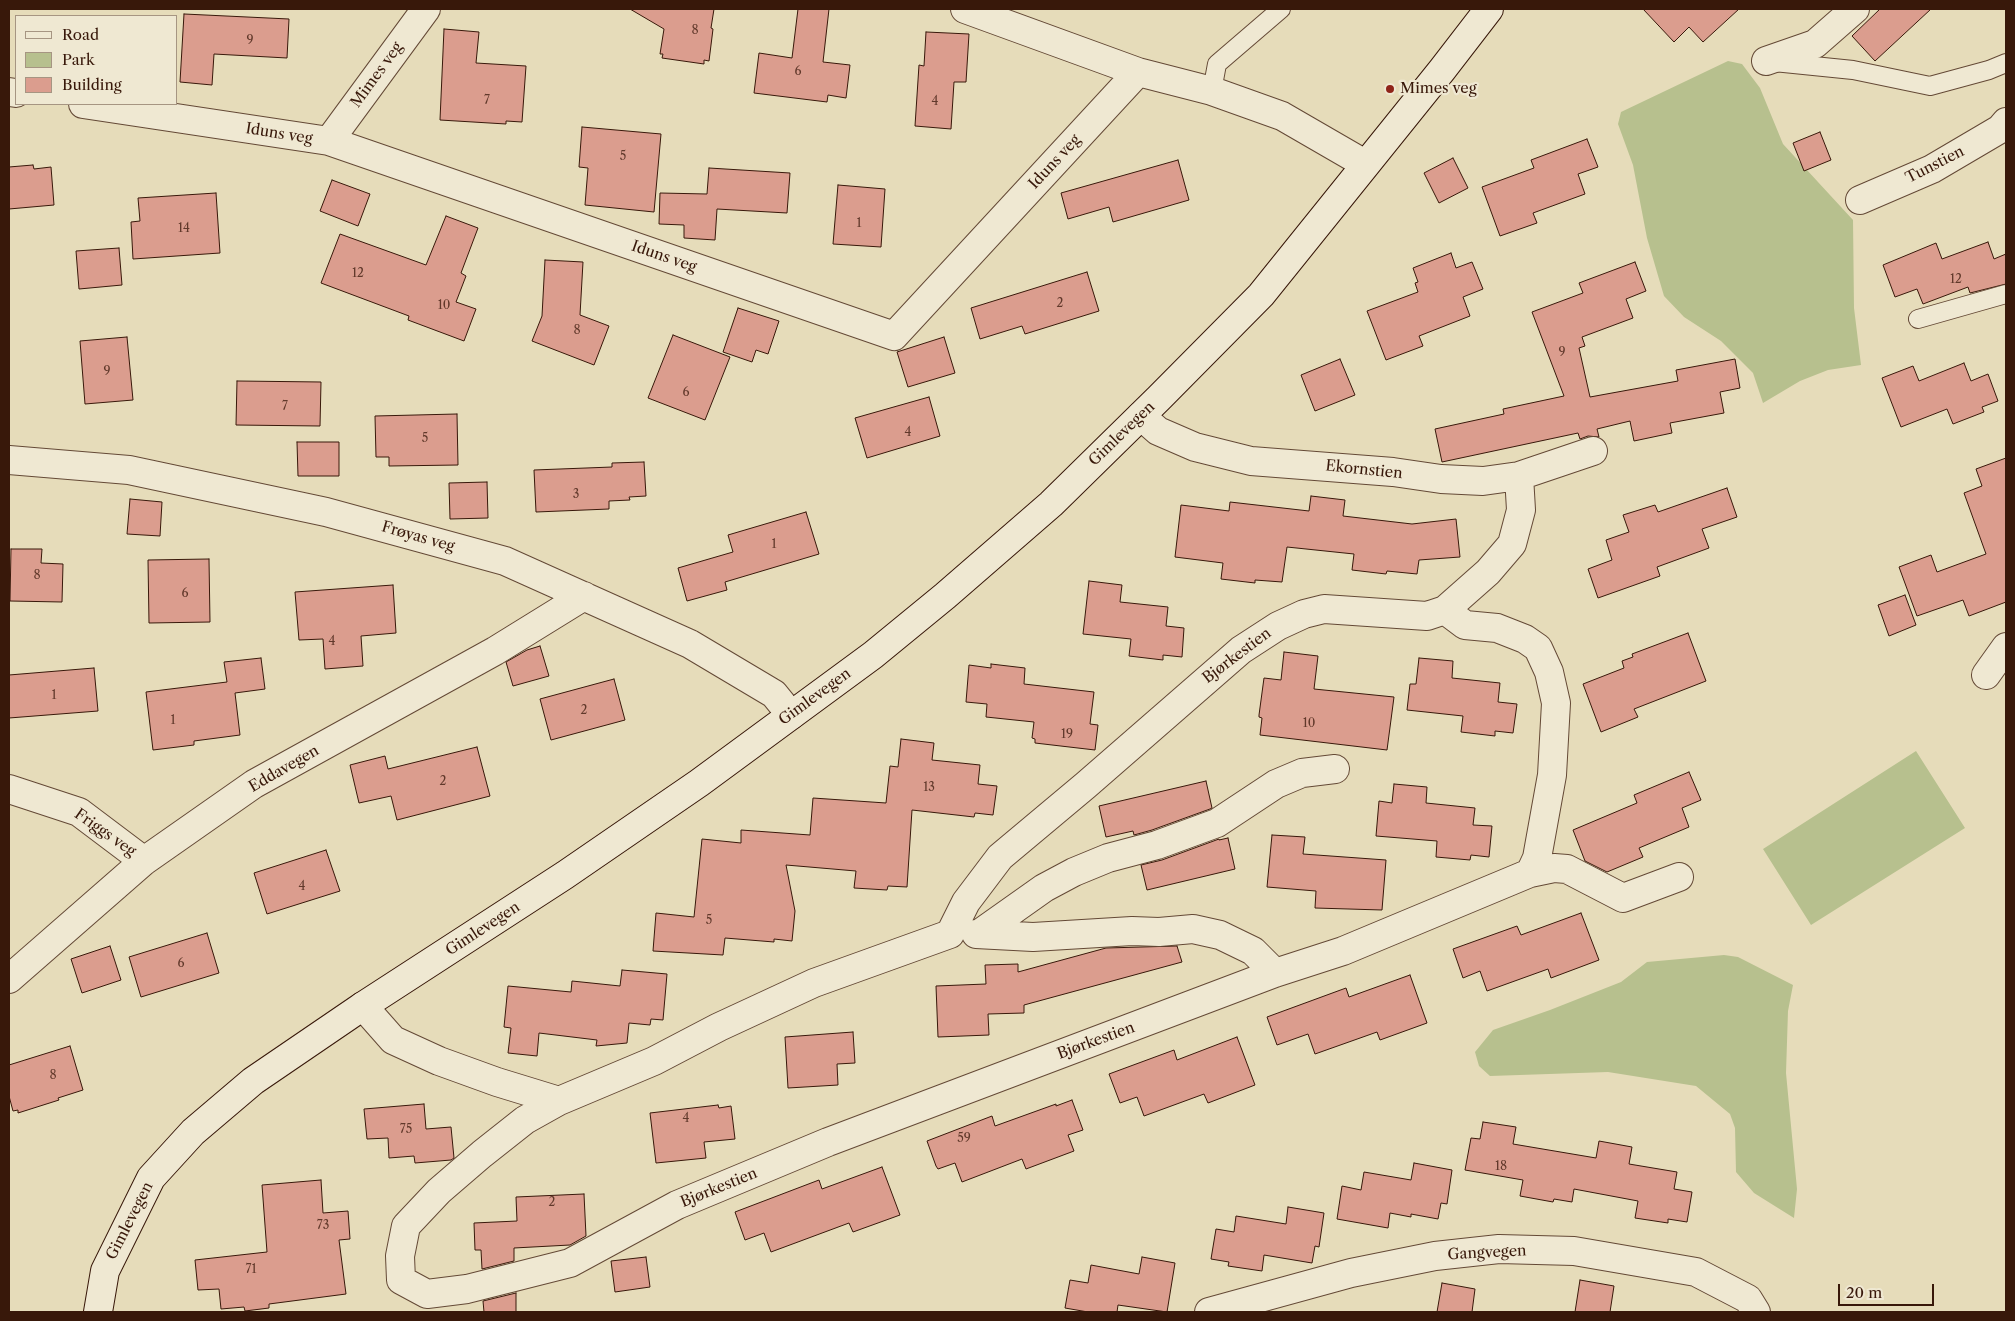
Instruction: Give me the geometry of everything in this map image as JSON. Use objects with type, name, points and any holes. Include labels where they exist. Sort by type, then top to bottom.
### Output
[{"type":"street","name":"Mimes veg","points":[[329,141],[426,9]]},
{"type":"street","points":[[965,9],[1138,72],[1212,91],[1282,116],[1365,164]]},
{"type":"street","name":"Gimlevegen","points":[[98,1312],[105,1272],[151,1178],[193,1132],[252,1080],[565,875],[699,783],[873,655],[953,590],[1051,504],[1262,295],[1489,9]]},
{"type":"street","points":[[1766,61],[1815,44],[1856,9]]},
{"type":"street","name":"Iduns veg","points":[[91,105],[329,141],[894,336],[1138,72]]},
{"type":"street","name":"Tunstien","points":[[1860,200],[1932,169],[2000,128],[2006,122]]},
{"type":"street","name":"Ekornstien","points":[[1141,416],[1158,431],[1195,447],[1251,461],[1393,472],[1441,479],[1483,481],[1519,476],[1593,451]]},
{"type":"street","name":"Frøyas veg","points":[[9,460],[129,470],[326,512],[505,562],[690,644],[774,694],[790,715]]},
{"type":"street","name":"Bjørkestien","points":[[950,934],[966,902],[1000,857],[1242,650],[1278,626],[1304,614],[1324,609],[1427,616],[1445,610],[1488,572],[1512,544],[1522,510],[1519,476]]},
{"type":"street","name":"Eddavegen","points":[[9,978],[144,861],[254,784],[495,651],[584,596]]},
{"type":"street","points":[[1445,610],[1465,626],[1497,628],[1525,639],[1538,648],[1550,672],[1556,703],[1552,775],[1537,858],[1530,873]]},
{"type":"street","points":[[1986,675],[2006,648]]},
{"type":"street","points":[[979,934],[1044,888],[1074,872],[1108,858],[1157,845],[1217,823],[1248,805],[1276,784],[1302,773],[1335,769]]},
{"type":"street","name":"Friggs veg","points":[[9,789],[79,812],[144,861]]},
{"type":"street","name":"Bjørkestien","points":[[1275,973],[1253,951],[1220,935],[1193,929],[1159,932],[1132,930],[1033,937],[950,934],[814,983],[719,1027],[654,1061],[559,1101],[525,1120],[482,1154],[439,1192],[406,1226],[400,1256],[401,1280],[427,1294],[467,1289],[570,1263],[677,1205],[820,1146],[1275,973],[1343,951],[1530,873],[1554,868],[1567,870],[1623,898],[1679,878]]},
{"type":"street","points":[[363,1006],[393,1040],[439,1061],[497,1082],[559,1101]]},
{"type":"street","name":"Gangvegen","points":[[1209,1312],[1264,1305],[1351,1273],[1435,1256],[1499,1249],[1574,1251],[1696,1272],[1748,1299],[1756,1312]]},
{"type":"lane","points":[[1212,91],[1217,64],[1281,9]]},
{"type":"lane","points":[[1766,61],[1852,70],[1930,86],[1989,70],[2006,63]]},
{"type":"lane","points":[[1918,319],[2006,294]]},
{"type":"green space","points":[[1728,61],[1742,64],[1760,88],[1783,144],[1853,220],[1854,308],[1861,365],[1828,370],[1800,381],[1763,403],[1753,373],[1721,341],[1684,317],[1664,296],[1647,238],[1633,165],[1618,124],[1621,112]]},
{"type":"green space","points":[[1916,751],[1965,828],[1811,925],[1763,849]]},
{"type":"green space","points":[[1724,955],[1738,957],[1793,985],[1788,1011],[1786,1073],[1797,1189],[1794,1218],[1754,1193],[1736,1172],[1735,1128],[1730,1114],[1696,1086],[1608,1072],[1490,1076],[1479,1066],[1475,1052],[1493,1030],[1621,982],[1647,962]]},
{"type":"building","points":[[630,9],[714,9],[709,61],[704,60],[704,64],[662,58],[663,54],[660,54],[664,29]]},
{"type":"building","points":[[798,9],[829,9],[823,62],[850,65],[846,98],[828,95],[827,102],[754,93],[759,53],[792,58]]},
{"type":"building","points":[[1643,9],[1739,9],[1703,42],[1689,27],[1674,42]]},
{"type":"building","points":[[1880,9],[1931,9],[1875,61],[1852,36]]},
{"type":"building","points":[[184,14],[289,19],[287,58],[214,54],[212,85],[180,82]]},
{"type":"building","points":[[444,29],[479,32],[476,63],[526,66],[522,122],[506,121],[506,124],[440,120]]},
{"type":"building","points":[[926,32],[969,34],[966,82],[954,82],[951,129],[915,126],[919,65],[924,66]]},
{"type":"building","points":[[582,127],[661,134],[654,212],[585,205],[588,168],[579,167]]},
{"type":"building","points":[[1820,132],[1831,160],[1804,171],[1793,143]]},
{"type":"building","points":[[1587,139],[1598,167],[1578,174],[1585,194],[1533,213],[1537,223],[1500,236],[1482,187],[1534,168],[1531,160]]},
{"type":"building","points":[[1453,158],[1468,188],[1439,203],[1424,173]]},
{"type":"building","points":[[1178,160],[1189,200],[1113,222],[1109,207],[1068,219],[1061,193]]},
{"type":"building","points":[[33,165],[34,169],[51,167],[54,205],[9,209],[9,167]]},
{"type":"building","points":[[709,168],[790,173],[787,213],[717,209],[715,240],[684,238],[684,225],[659,224],[660,193],[707,194]]},
{"type":"building","points":[[332,180],[370,194],[358,226],[320,211]]},
{"type":"building","points":[[838,185],[885,189],[881,247],[833,244]]},
{"type":"building","points":[[216,193],[220,253],[133,259],[131,222],[140,221],[138,198]]},
{"type":"building","points":[[446,216],[478,228],[461,273],[466,276],[456,302],[476,309],[464,341],[408,320],[409,316],[321,283],[340,234],[426,265]]},
{"type":"building","points":[[1988,242],[1994,259],[2006,254],[2006,284],[1970,293],[1968,287],[1923,304],[1917,289],[1895,297],[1883,265],[1936,243],[1942,259]]},
{"type":"building","points":[[119,248],[122,285],[79,289],[76,251]]},
{"type":"building","points":[[1451,253],[1456,268],[1472,262],[1483,289],[1463,297],[1470,316],[1419,336],[1423,346],[1386,360],[1367,311],[1418,292],[1415,283],[1418,282],[1413,268]]},
{"type":"building","points":[[545,260],[583,262],[580,315],[609,326],[594,365],[532,341],[542,316]]},
{"type":"building","points":[[1635,262],[1646,291],[1626,299],[1633,318],[1582,337],[1585,346],[1579,348],[1590,397],[1678,381],[1676,370],[1735,359],[1740,388],[1720,392],[1724,413],[1670,423],[1672,433],[1634,441],[1630,421],[1597,429],[1599,437],[1588,436],[1580,439],[1578,433],[1442,462],[1435,429],[1504,414],[1503,409],[1564,396],[1532,312],[1583,293],[1579,283]]},
{"type":"building","points":[[1087,272],[1099,311],[1025,334],[1022,326],[980,339],[971,308]]},
{"type":"building","points":[[738,308],[779,321],[768,354],[756,350],[752,362],[723,352]]},
{"type":"building","points":[[673,335],[730,357],[705,420],[648,398]]},
{"type":"building","points":[[127,337],[133,400],[85,404],[80,341]]},
{"type":"building","points":[[944,337],[955,373],[908,387],[897,352]]},
{"type":"building","points":[[1340,359],[1355,395],[1315,411],[1301,375]]},
{"type":"building","points":[[1964,363],[1971,381],[1988,374],[1998,401],[1982,407],[1984,412],[1953,424],[1947,409],[1901,427],[1882,378],[1913,366],[1919,381]]},
{"type":"building","points":[[237,381],[321,382],[320,426],[236,425]]},
{"type":"building","points":[[929,397],[940,436],[867,458],[855,418]]},
{"type":"building","points":[[457,414],[458,465],[389,466],[389,457],[376,457],[375,416]]},
{"type":"building","points":[[297,442],[339,442],[339,476],[298,476]]},
{"type":"building","points":[[2006,458],[2006,602],[1969,616],[1963,600],[1917,616],[1899,567],[1931,555],[1937,572],[1986,554],[1964,493],[1982,486],[1976,469]]},
{"type":"building","points":[[644,462],[646,496],[629,497],[630,500],[609,501],[609,509],[536,512],[534,470],[612,467],[612,463]]},
{"type":"building","points":[[487,482],[488,518],[450,519],[449,483]]},
{"type":"building","points":[[1727,488],[1737,517],[1702,529],[1709,548],[1657,567],[1660,576],[1598,598],[1588,569],[1612,560],[1606,540],[1629,532],[1623,515],[1655,505],[1658,512]]},
{"type":"building","points":[[1311,496],[1345,500],[1343,516],[1412,524],[1456,519],[1460,557],[1419,560],[1417,574],[1387,571],[1386,574],[1352,570],[1354,554],[1287,547],[1282,582],[1255,580],[1255,583],[1221,579],[1223,563],[1175,557],[1181,505],[1229,511],[1230,502],[1309,511]]},
{"type":"building","points":[[130,499],[162,502],[160,536],[127,534]]},
{"type":"building","points":[[806,512],[819,554],[725,582],[727,590],[687,601],[678,568],[733,552],[728,535]]},
{"type":"building","points":[[11,549],[42,549],[41,563],[63,564],[62,602],[10,601]]},
{"type":"building","points":[[209,559],[210,622],[149,623],[148,560]]},
{"type":"building","points":[[1089,581],[1122,585],[1120,602],[1168,607],[1166,626],[1184,628],[1182,657],[1163,655],[1163,660],[1129,656],[1131,639],[1083,634]]},
{"type":"building","points":[[393,585],[396,633],[361,636],[363,666],[325,669],[323,639],[299,640],[295,592]]},
{"type":"building","points":[[1905,595],[1916,625],[1889,636],[1878,605]]},
{"type":"building","points":[[1688,633],[1706,681],[1634,709],[1638,717],[1601,732],[1583,684],[1624,668],[1622,661],[1633,657],[1632,654]]},
{"type":"building","points":[[540,646],[549,676],[513,686],[506,662],[527,650]]},
{"type":"building","points":[[1284,652],[1318,656],[1314,689],[1394,697],[1387,750],[1260,735],[1262,718],[1259,715],[1264,678],[1281,680]]},
{"type":"building","points":[[261,658],[265,689],[235,693],[240,735],[194,741],[194,745],[153,750],[146,692],[227,682],[224,662]]},
{"type":"building","points":[[1419,658],[1453,661],[1452,678],[1500,683],[1498,702],[1517,704],[1513,733],[1495,731],[1495,736],[1461,732],[1463,716],[1407,710],[1410,684],[1416,684]]},
{"type":"building","points":[[991,664],[1025,668],[1024,684],[1094,692],[1090,724],[1098,725],[1095,750],[1035,743],[1035,739],[1032,738],[1034,722],[986,717],[987,704],[966,702],[969,665],[991,668]]},
{"type":"building","points":[[94,668],[98,711],[9,718],[9,675]]},
{"type":"building","points":[[614,679],[625,720],[551,740],[540,699]]},
{"type":"building","points":[[901,739],[934,743],[932,760],[980,765],[978,784],[997,786],[993,815],[975,813],[974,817],[912,810],[907,887],[888,886],[887,890],[854,888],[856,871],[786,865],[795,911],[792,941],[774,939],[774,942],[725,938],[723,955],[653,951],[656,913],[694,917],[702,839],[741,843],[741,830],[810,835],[813,798],[886,803],[890,766],[898,767]]},
{"type":"building","points":[[477,747],[490,796],[397,820],[391,796],[359,803],[350,765],[385,756],[388,769]]},
{"type":"building","points":[[1689,772],[1701,800],[1682,808],[1689,827],[1639,848],[1643,857],[1607,872],[1585,861],[1573,830],[1637,803],[1634,795]]},
{"type":"building","points":[[1206,781],[1212,808],[1134,835],[1133,831],[1106,837],[1099,806]]},
{"type":"building","points":[[1394,784],[1427,787],[1426,803],[1475,808],[1473,825],[1492,826],[1489,857],[1471,855],[1470,860],[1436,857],[1437,841],[1376,836],[1379,801],[1392,803]]},
{"type":"building","points":[[1272,835],[1305,837],[1303,854],[1386,860],[1382,910],[1315,908],[1316,891],[1267,887]]},
{"type":"building","points":[[1228,838],[1235,869],[1147,890],[1141,865],[1162,860],[1219,839]]},
{"type":"building","points":[[326,850],[340,891],[267,914],[254,873]]},
{"type":"building","points":[[1581,913],[1599,960],[1551,978],[1548,969],[1487,991],[1480,971],[1463,978],[1453,949],[1517,926],[1521,935]]},
{"type":"building","points":[[207,933],[219,973],[141,997],[129,957]]},
{"type":"building","points":[[110,946],[121,980],[82,993],[71,959]]},
{"type":"building","points":[[1177,946],[1182,962],[1024,1005],[1024,1013],[988,1014],[989,1035],[938,1037],[936,986],[986,984],[985,965],[1018,964],[1018,972],[1106,948]]},
{"type":"building","points":[[622,970],[667,974],[663,1020],[651,1019],[650,1025],[629,1023],[627,1043],[596,1046],[597,1040],[539,1033],[537,1056],[508,1053],[511,1028],[504,1027],[508,986],[571,992],[572,981],[620,986]]},
{"type":"building","points":[[1410,975],[1427,1023],[1380,1040],[1377,1032],[1315,1054],[1308,1034],[1277,1045],[1267,1017],[1346,988],[1349,997]]},
{"type":"building","points":[[853,1032],[855,1063],[837,1064],[838,1085],[788,1088],[785,1037]]},
{"type":"building","points":[[1237,1037],[1255,1085],[1208,1103],[1204,1094],[1144,1116],[1137,1097],[1120,1103],[1109,1074],[1174,1050],[1177,1060]]},
{"type":"building","points":[[70,1046],[83,1090],[18,1113],[18,1110],[13,1111],[9,1096],[9,1065]]},
{"type":"building","points":[[1072,1100],[1083,1130],[1068,1135],[1074,1151],[1026,1169],[1022,1159],[962,1182],[955,1163],[938,1169],[936,1166],[927,1141],[992,1116],[995,1126]]},
{"type":"building","points":[[424,1104],[426,1129],[451,1127],[454,1158],[451,1160],[415,1163],[414,1156],[389,1158],[388,1138],[367,1139],[364,1109]]},
{"type":"building","points":[[718,1105],[719,1108],[731,1106],[735,1139],[704,1142],[706,1158],[656,1163],[650,1113]]},
{"type":"building","points":[[1483,1122],[1516,1127],[1513,1144],[1596,1158],[1599,1141],[1632,1147],[1629,1164],[1677,1172],[1674,1189],[1692,1192],[1687,1222],[1668,1219],[1668,1223],[1635,1218],[1638,1201],[1574,1189],[1572,1202],[1554,1199],[1553,1202],[1520,1196],[1523,1180],[1465,1170],[1471,1138],[1480,1139]]},
{"type":"building","points":[[1414,1163],[1452,1170],[1447,1204],[1441,1203],[1438,1219],[1411,1214],[1411,1217],[1390,1213],[1388,1228],[1337,1219],[1342,1186],[1361,1190],[1364,1172],[1411,1180]]},
{"type":"building","points":[[882,1167],[900,1215],[853,1232],[849,1223],[771,1252],[764,1233],[745,1240],[735,1212],[819,1180],[822,1189]]},
{"type":"building","points":[[321,1180],[323,1213],[348,1211],[350,1239],[339,1240],[346,1294],[269,1304],[269,1308],[245,1311],[244,1307],[221,1309],[219,1289],[198,1290],[195,1260],[267,1252],[262,1185]]},
{"type":"building","points":[[584,1194],[586,1236],[570,1245],[514,1248],[514,1261],[482,1269],[481,1250],[475,1250],[474,1223],[517,1221],[516,1197]]},
{"type":"building","points":[[1288,1207],[1324,1213],[1319,1247],[1315,1246],[1312,1263],[1264,1255],[1262,1271],[1228,1266],[1229,1262],[1211,1259],[1216,1229],[1234,1232],[1236,1216],[1286,1224]]},
{"type":"building","points":[[646,1257],[650,1287],[615,1292],[611,1261]]},
{"type":"building","points":[[1142,1257],[1175,1263],[1167,1312],[1118,1305],[1117,1312],[1088,1312],[1065,1308],[1070,1280],[1088,1283],[1091,1265],[1139,1274]]},
{"type":"building","points":[[1580,1280],[1614,1286],[1610,1312],[1575,1312]]},
{"type":"building","points":[[1442,1283],[1475,1289],[1472,1312],[1437,1312]]},
{"type":"building","points":[[516,1293],[516,1312],[484,1312],[483,1301]]},
{"type":"place","name":"Mimes veg","points":[[1390,89]]}]
